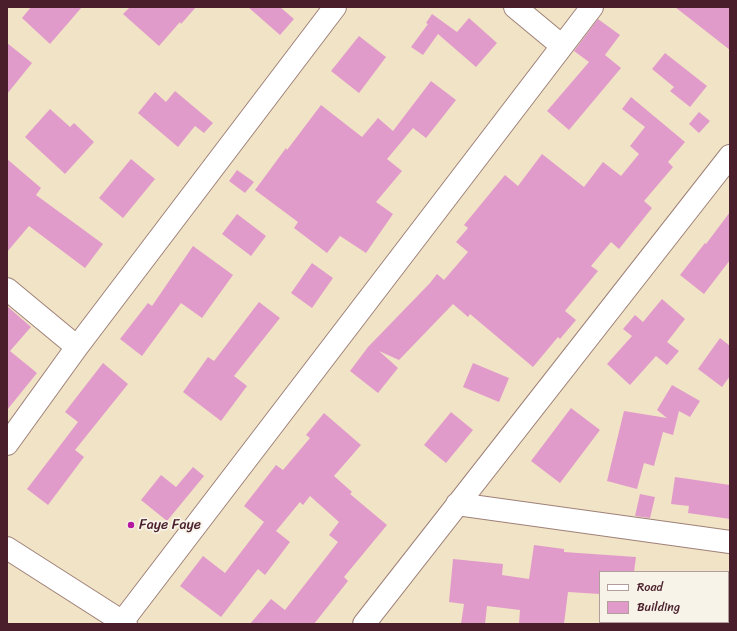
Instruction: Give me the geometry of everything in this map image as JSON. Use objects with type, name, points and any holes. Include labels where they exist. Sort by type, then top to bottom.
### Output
[{"type":"street","points":[[7,444],[77,347],[335,7]]},
{"type":"street","points":[[515,7],[562,46]]},
{"type":"street","points":[[7,548],[124,623],[592,7]]},
{"type":"street","points":[[364,624],[730,156]]},
{"type":"street","points":[[7,289],[77,347]]},
{"type":"street","points":[[457,504],[730,542]]},
{"type":"building","points":[[31,7],[82,7],[50,44],[22,18]]},
{"type":"building","points":[[130,7],[196,7],[181,24],[180,22],[159,46],[123,14]]},
{"type":"building","points":[[248,7],[280,7],[294,19],[280,35]]},
{"type":"building","points":[[675,7],[730,7],[730,50]]},
{"type":"building","points":[[432,14],[457,32],[469,18],[497,43],[476,67],[438,34],[423,55],[411,47],[428,24],[426,23]]},
{"type":"building","points":[[598,19],[620,35],[605,55],[621,68],[569,130],[547,111],[589,62],[574,51]]},
{"type":"building","points":[[359,36],[386,57],[359,93],[331,71]]},
{"type":"building","points":[[7,43],[32,63],[7,94]]},
{"type":"building","points":[[665,53],[707,86],[690,107],[670,91],[674,87],[652,69]]},
{"type":"building","points":[[431,81],[456,100],[426,138],[413,128],[387,159],[402,171],[376,202],[393,214],[366,253],[340,236],[327,253],[294,228],[298,222],[255,190],[286,148],[287,150],[321,105],[362,137],[378,118],[393,131]]},
{"type":"building","points":[[175,91],[213,123],[204,133],[195,126],[178,147],[138,113],[155,92],[166,102]]},
{"type":"building","points":[[631,97],[685,142],[668,162],[673,167],[644,201],[652,208],[619,249],[611,242],[591,266],[598,271],[565,311],[576,320],[560,339],[558,337],[533,367],[470,314],[468,317],[453,304],[399,360],[379,351],[398,368],[378,393],[350,371],[368,347],[437,274],[444,280],[468,252],[456,242],[468,228],[464,225],[505,175],[518,186],[542,154],[584,187],[603,162],[621,176],[639,154],[630,146],[645,127],[622,109]]},
{"type":"building","points":[[50,109],[70,127],[74,123],[94,142],[65,174],[25,137]]},
{"type":"building","points":[[699,112],[710,121],[699,133],[689,124]]},
{"type":"building","points":[[7,159],[41,188],[36,195],[103,244],[85,268],[29,226],[7,252]]},
{"type":"building","points":[[131,159],[155,179],[123,218],[99,198]]},
{"type":"building","points":[[237,170],[254,182],[245,193],[229,181]]},
{"type":"building","points":[[730,212],[730,260],[704,294],[680,275]]},
{"type":"building","points":[[237,214],[266,236],[251,256],[222,234]]},
{"type":"building","points":[[193,246],[233,275],[202,318],[181,303],[142,356],[120,339],[148,303],[152,306]]},
{"type":"building","points":[[312,263],[333,278],[312,308],[291,293]]},
{"type":"building","points":[[662,299],[685,319],[667,342],[679,351],[667,365],[656,356],[630,385],[607,364],[632,336],[623,329],[635,315],[643,322]]},
{"type":"building","points":[[259,302],[280,318],[234,376],[247,386],[221,421],[183,392],[208,357],[214,361]]},
{"type":"building","points":[[7,306],[31,327],[10,351],[37,373],[7,410]]},
{"type":"building","points":[[720,338],[730,346],[730,376],[722,387],[698,369]]},
{"type":"building","points":[[103,363],[128,384],[75,450],[84,457],[48,505],[27,489],[78,422],[65,412]]},
{"type":"building","points":[[473,363],[509,378],[499,402],[463,387]]},
{"type":"building","points":[[672,385],[700,401],[690,417],[679,411],[673,435],[663,432],[654,466],[644,463],[637,489],[607,481],[624,411],[667,418],[657,410]]},
{"type":"building","points":[[571,408],[600,430],[560,483],[531,461]]},
{"type":"building","points":[[451,412],[473,430],[446,463],[424,445]]},
{"type":"building","points":[[324,413],[361,445],[334,476],[352,492],[350,494],[387,525],[344,577],[348,581],[314,624],[250,624],[271,599],[285,610],[338,542],[329,535],[339,522],[310,496],[303,505],[300,502],[276,531],[290,542],[265,575],[258,569],[221,617],[180,586],[203,556],[225,573],[264,522],[244,506],[276,465],[283,470],[310,438],[306,435]]},
{"type":"building","points":[[193,467],[204,476],[167,521],[141,500],[161,475],[176,487]]},
{"type":"building","points":[[675,477],[730,485],[730,519],[688,513],[689,506],[671,504]]},
{"type":"building","points":[[640,494],[655,497],[650,518],[635,516]]},
{"type":"building","points":[[534,545],[564,549],[564,552],[636,557],[634,571],[599,571],[599,594],[568,592],[564,624],[519,624],[520,610],[487,606],[485,624],[461,624],[464,604],[449,602],[453,559],[503,564],[502,575],[529,579]]},
{"type":"place","name":"Faye Faye","points":[[131,525]]}]
